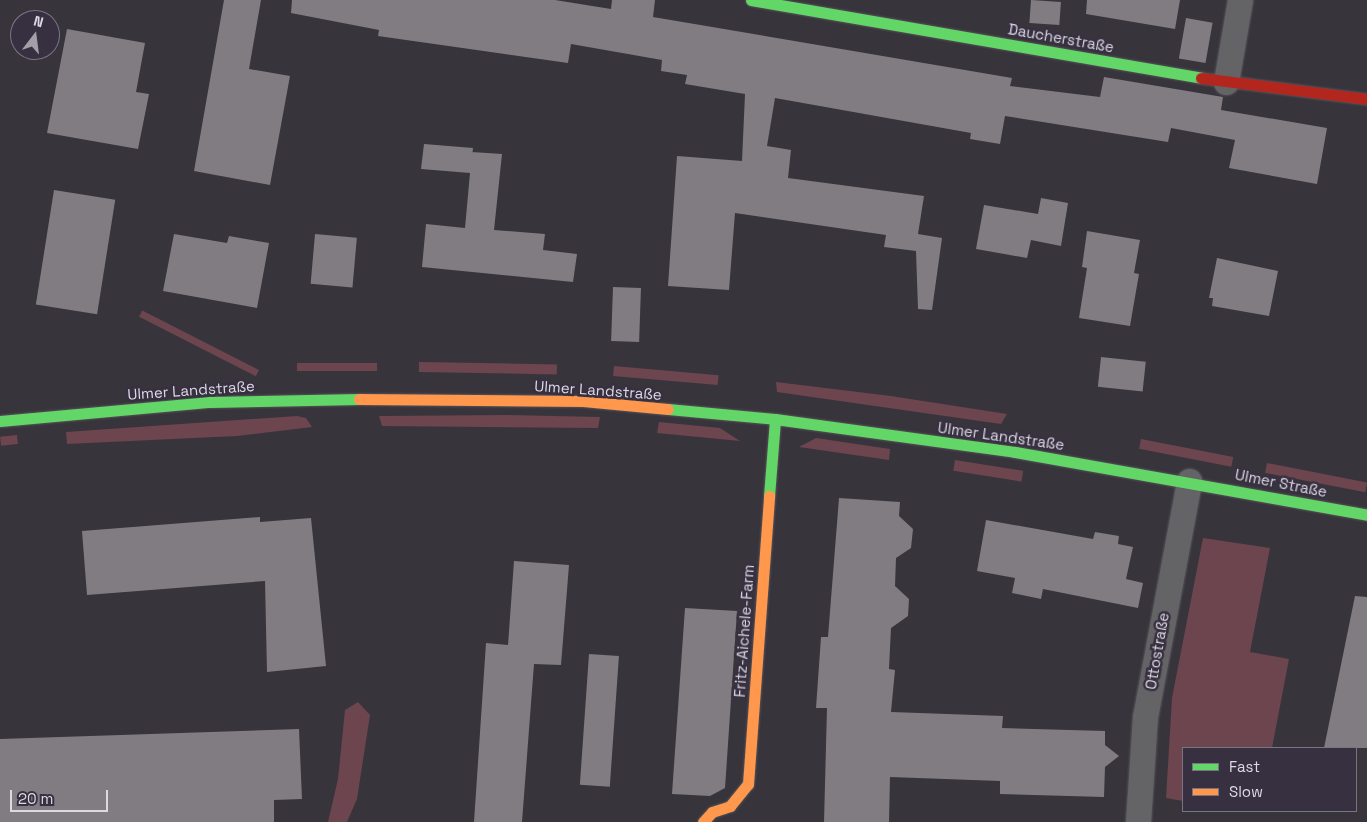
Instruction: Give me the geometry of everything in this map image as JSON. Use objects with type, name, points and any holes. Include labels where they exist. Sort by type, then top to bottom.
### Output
[{"type":"street","name":"Daucherstraße","points":[[752,0],[1226,82],[1253,83],[1367,99]]},
{"type":"street","points":[[1226,82],[1240,0]]},
{"type":"street","name":"Ulmer Landstraße","points":[[0,421],[210,402],[375,398],[583,401],[775,419],[1015,452],[1189,481]]},
{"type":"street","name":"Fritz-Aichele-Farm","points":[[703,822],[712,812],[730,806],[748,784],[775,419]]},
{"type":"street","name":"Ulmer Straße","points":[[1189,481],[1367,515]]},
{"type":"street","name":"Ottostraße","points":[[1138,822],[1145,716],[1189,481]]},
{"type":"shaded area","points":[[142,311],[259,370],[256,376],[139,317]]},
{"type":"shaded area","points":[[419,362],[557,364],[557,374],[419,372]]},
{"type":"shaded area","points":[[297,363],[377,363],[377,371],[297,371]]},
{"type":"shaded area","points":[[614,366],[719,375],[718,385],[613,376]]},
{"type":"shaded area","points":[[776,382],[891,396],[1007,414],[1001,424],[777,392]]},
{"type":"shaded area","points":[[508,415],[600,417],[598,428],[382,426],[379,416]]},
{"type":"shaded area","points":[[297,416],[306,418],[312,427],[237,436],[67,444],[66,432]]},
{"type":"shaded area","points":[[659,422],[720,428],[740,441],[657,433]]},
{"type":"shaded area","points":[[17,435],[18,444],[1,446],[0,437]]},
{"type":"shaded area","points":[[816,438],[890,449],[889,460],[799,447]]},
{"type":"shaded area","points":[[1141,439],[1233,457],[1231,467],[1139,449]]},
{"type":"shaded area","points":[[955,460],[1023,471],[1021,482],[953,471]]},
{"type":"shaded area","points":[[1267,463],[1367,482],[1365,492],[1265,473]]},
{"type":"shaded area","points":[[1203,538],[1270,548],[1250,652],[1289,659],[1272,747],[1182,747],[1182,801],[1166,798],[1172,698]]},
{"type":"shaded area","points":[[358,702],[370,715],[357,799],[347,822],[328,822],[338,779],[345,710]]},
{"type":"building","points":[[224,0],[261,0],[249,69],[290,76],[270,185],[194,171]]},
{"type":"building","points":[[292,0],[555,0],[611,9],[612,0],[655,0],[653,17],[1012,78],[1010,86],[1100,97],[1104,77],[1223,97],[1221,110],[1327,128],[1317,184],[1229,168],[1235,140],[1171,128],[1168,142],[1005,116],[1000,144],[970,139],[971,133],[775,98],[767,146],[791,150],[788,178],[924,196],[918,234],[942,238],[932,310],[918,309],[916,251],[884,247],[886,235],[735,213],[729,290],[668,286],[677,156],[742,161],[745,94],[685,84],[687,75],[661,71],[662,60],[571,44],[568,63],[378,36],[379,30],[291,13]]},
{"type":"building","points":[[1031,0],[1061,2],[1059,25],[1029,23]]},
{"type":"building","points":[[1087,0],[1180,0],[1175,29],[1086,14]]},
{"type":"building","points":[[1186,18],[1213,23],[1205,63],[1179,58]]},
{"type":"building","points":[[67,29],[145,43],[136,92],[149,94],[138,149],[47,133]]},
{"type":"building","points":[[424,144],[473,148],[473,152],[502,154],[494,230],[545,234],[543,250],[577,254],[573,282],[422,267],[426,224],[465,228],[470,173],[421,169]]},
{"type":"building","points":[[54,190],[115,200],[97,314],[36,305]]},
{"type":"building","points":[[1041,198],[1068,203],[1061,246],[1031,240],[1027,258],[976,249],[984,205],[1038,214]]},
{"type":"building","points":[[1087,231],[1140,240],[1134,273],[1139,274],[1130,326],[1079,318],[1087,268],[1082,267]]},
{"type":"building","points":[[174,234],[227,243],[229,236],[269,243],[257,308],[163,291]]},
{"type":"building","points":[[315,234],[357,238],[352,287],[311,284]]},
{"type":"building","points":[[1217,258],[1278,271],[1269,316],[1212,306],[1213,298],[1209,298]]},
{"type":"building","points":[[613,287],[641,288],[639,342],[611,341]]},
{"type":"building","points":[[1101,357],[1146,362],[1143,392],[1098,387]]},
{"type":"building","points":[[839,498],[900,502],[899,516],[913,529],[911,548],[896,558],[895,586],[909,599],[908,616],[891,628],[889,669],[895,670],[891,712],[1003,716],[1002,728],[1105,731],[1105,745],[1119,756],[1105,767],[1104,797],[1000,794],[1000,781],[890,777],[889,822],[824,822],[827,708],[816,708],[821,637],[828,637]]},
{"type":"building","points":[[260,517],[260,522],[311,518],[326,666],[267,672],[265,581],[87,595],[82,531]]},
{"type":"building","points":[[986,520],[1093,539],[1095,532],[1119,536],[1118,544],[1133,547],[1126,579],[1143,583],[1138,608],[1043,589],[1041,599],[1012,593],[1015,578],[977,571]]},
{"type":"building","points":[[514,561],[569,565],[561,665],[534,664],[522,822],[474,822],[486,643],[508,645]]},
{"type":"building","points":[[1355,596],[1367,597],[1367,748],[1324,747]]},
{"type":"building","points":[[685,608],[737,611],[725,788],[710,796],[672,794]]},
{"type":"building","points":[[589,654],[619,656],[610,787],[580,785]]},
{"type":"building","points":[[299,729],[302,799],[274,800],[274,822],[0,822],[0,739]]},
{"type":"traffic: fast","points":[[751,0],[1201,78]]},
{"type":"traffic: fast","points":[[0,421],[210,402],[359,399]]},
{"type":"traffic: fast","points":[[668,409],[775,419],[1015,452],[1367,515]]},
{"type":"traffic: fast","points":[[769,496],[775,419]]},
{"type":"traffic: slow","points":[[359,399],[583,401],[668,409]]},
{"type":"traffic: slow","points":[[703,822],[712,812],[730,806],[748,784],[769,496]]},
{"type":"traffic: jam","points":[[1201,78],[1367,99]]}]
